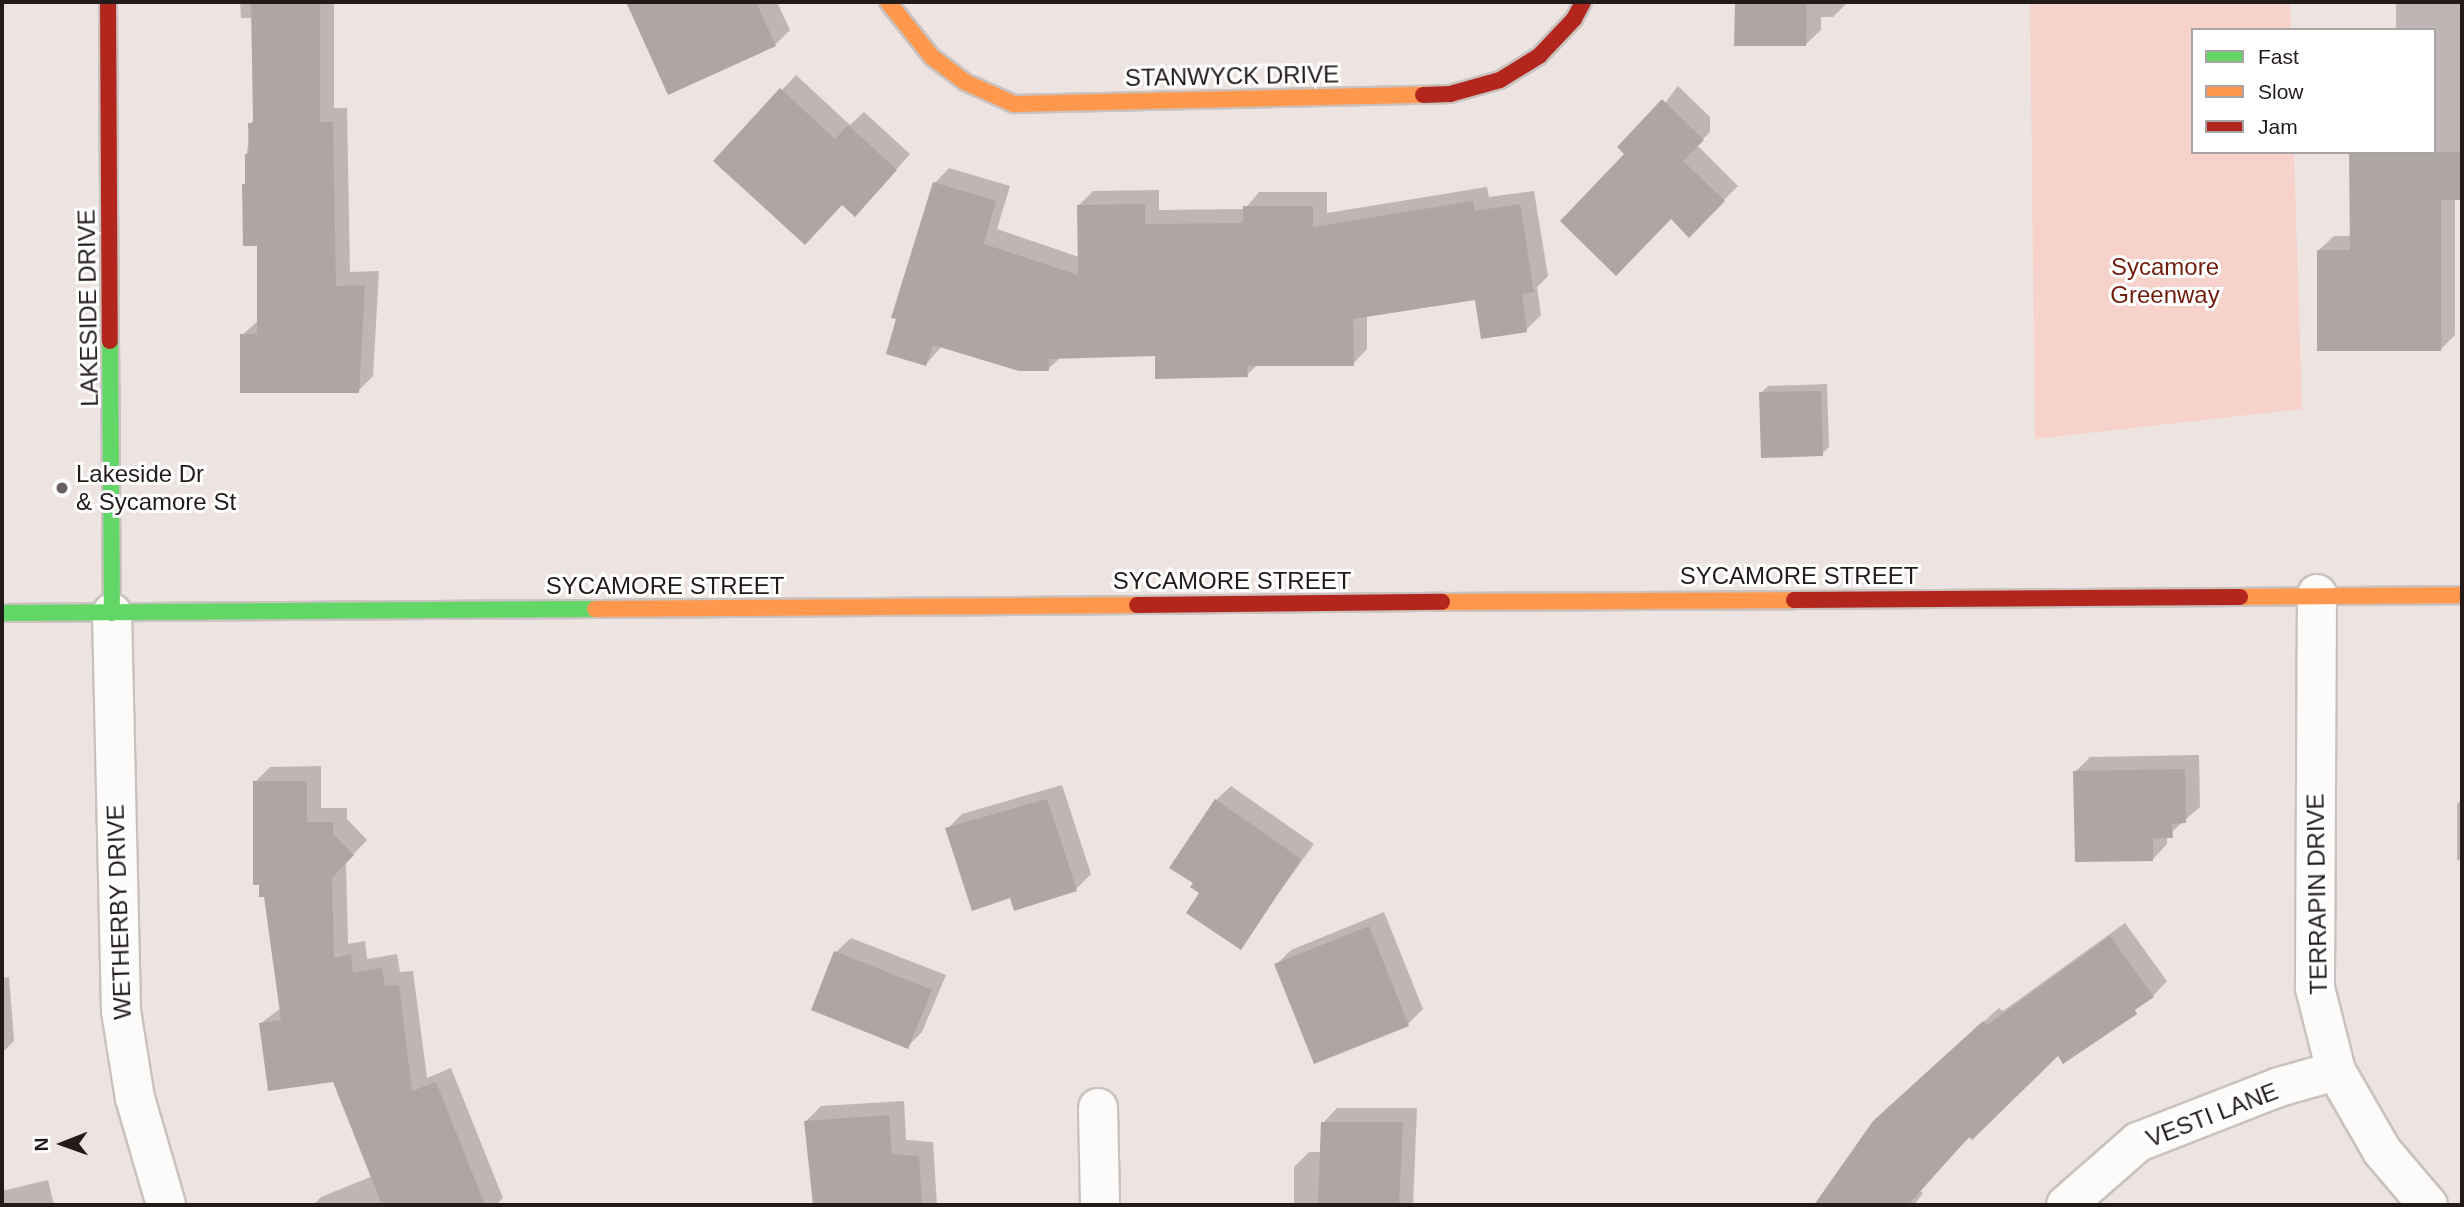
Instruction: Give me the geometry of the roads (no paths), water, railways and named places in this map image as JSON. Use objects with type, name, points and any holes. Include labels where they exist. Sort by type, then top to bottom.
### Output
[{"type":"street","name":"LAKESIDE DRIVE","points":[[108,2],[112,613]]},
{"type":"street","name":"STANWYCK DRIVE","points":[[888,2],[932,57],[965,82],[1014,104],[1450,94],[1500,80],[1539,56],[1574,19],[1583,2]]},
{"type":"street","name":"TERRAPIN DRIVE","points":[[2317,594],[2315,988],[2336,1071],[2382,1151],[2428,1205]]},
{"type":"street","name":"SYCAMORE STREET","points":[[2,613],[2462,594]]},
{"type":"street","name":"WETHERBY DRIVE","points":[[112,613],[121,1011],[135,1098],[166,1205]]},
{"type":"street","name":"VESTI LANE","points":[[2066,1205],[2138,1142],[2336,1071]]},
{"type":"street","points":[[1098,1108],[1100,1205]]},
{"type":"place","name":"Lakeside Dr & Sycamore St","points":[[62,488]]},
{"type":"park label","name":"Sycamore Greenway","points":[[2165,281]]}]
